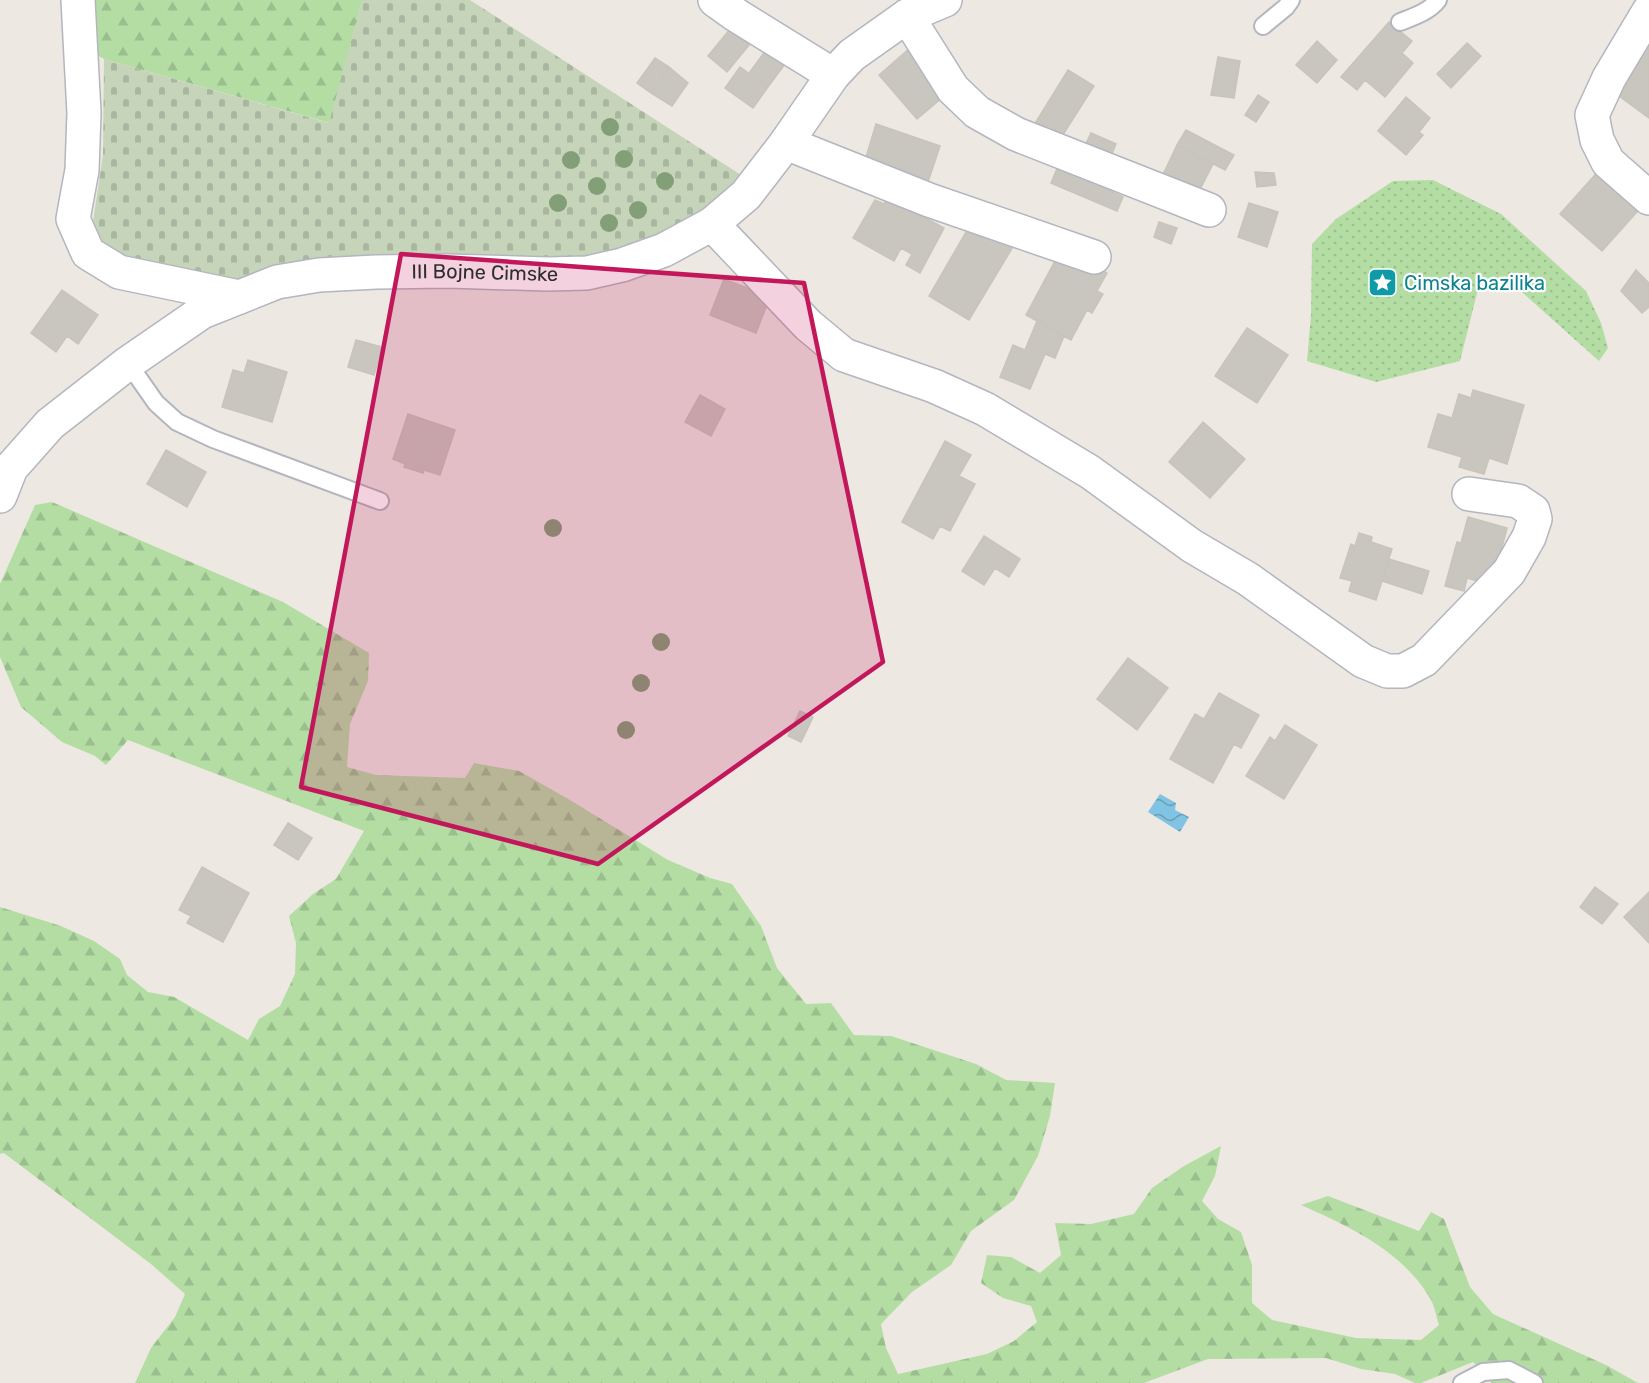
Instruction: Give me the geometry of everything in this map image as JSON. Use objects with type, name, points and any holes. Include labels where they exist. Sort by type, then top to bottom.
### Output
[{"type":"street","points":[[78,0],[84,113],[82,170],[73,219],[88,253],[119,272],[239,297]]},
{"type":"street","points":[[715,0],[833,75]]},
{"type":"street","name":"III Bojne Cimske","points":[[0,496],[11,468],[50,424],[128,363],[202,312],[277,282],[319,275],[448,271],[587,273],[622,265],[664,250],[712,224],[746,195],[786,143],[833,75],[852,55],[907,16],[945,0]]},
{"type":"street","points":[[1649,11],[1609,78],[1592,115],[1598,140],[1608,162],[1649,198]]},
{"type":"street","points":[[907,16],[952,89],[978,112],[1016,134],[1209,210]]},
{"type":"street","points":[[786,143],[930,200],[1094,257]]},
{"type":"street","points":[[712,224],[808,325],[844,355],[934,386],[985,409],[1090,472],[1182,540],[1248,579],[1363,661],[1387,671],[1403,671],[1424,660],[1509,572],[1529,537],[1535,519],[1533,511],[1525,504],[1518,501],[1469,495]]},
{"type":"lane","points":[[1263,26],[1286,8],[1292,0]]},
{"type":"lane","points":[[1400,22],[1418,15],[1438,0]]},
{"type":"lane","points":[[128,363],[156,403],[177,422],[213,439],[380,501]]},
{"type":"lane","points":[[1462,1383],[1483,1372],[1509,1370],[1534,1383]]},
{"type":"highlighted area","points":[[401,254],[804,283],[883,662],[598,864],[301,787]]},
{"type":"green space","points":[[83,0],[362,0],[330,123],[104,59],[86,49]]},
{"type":"green space","points":[[362,0],[470,0],[752,182],[697,225],[600,262],[467,254],[345,257],[230,289],[100,259],[90,241],[103,155],[104,59],[329,123]]},
{"type":"green space","points":[[1433,180],[1501,214],[1586,291],[1601,323],[1608,348],[1599,361],[1514,285],[1495,278],[1480,281],[1460,361],[1376,382],[1307,361],[1311,315],[1312,244],[1336,219],[1393,181]]},
{"type":"green space","points":[[52,502],[283,602],[369,653],[368,681],[350,724],[347,767],[376,775],[465,778],[474,763],[519,771],[668,860],[710,878],[732,884],[761,926],[777,968],[806,1004],[831,1003],[854,1035],[891,1036],[976,1064],[1006,1080],[1055,1083],[1050,1116],[1038,1156],[1014,1200],[971,1231],[951,1265],[912,1292],[881,1324],[886,1348],[898,1374],[987,1354],[1014,1341],[1037,1322],[1031,1306],[1003,1298],[981,1283],[987,1255],[1011,1257],[1040,1273],[1061,1255],[1055,1223],[1091,1224],[1134,1214],[1152,1188],[1184,1166],[1221,1146],[1215,1176],[1202,1201],[1218,1219],[1241,1232],[1252,1265],[1252,1303],[1272,1320],[1356,1338],[1421,1340],[1439,1325],[1428,1295],[1403,1264],[1371,1241],[1337,1221],[1301,1205],[1328,1196],[1419,1231],[1431,1212],[1444,1219],[1470,1287],[1493,1314],[1606,1365],[1638,1383],[1491,1383],[1490,1379],[1473,1362],[1421,1383],[1415,1383],[1395,1374],[1361,1369],[1326,1358],[1208,1359],[1144,1383],[135,1383],[151,1348],[175,1317],[185,1294],[151,1264],[4,1153],[0,1154],[0,907],[61,926],[94,941],[120,959],[127,975],[148,992],[174,997],[248,1040],[259,1019],[280,1006],[295,974],[296,943],[289,916],[313,894],[336,879],[364,831],[128,740],[106,765],[95,756],[62,742],[21,707],[0,657],[0,584],[35,505]]},
{"type":"water","points":[[1160,794],[1176,803],[1175,810],[1189,817],[1180,832],[1148,812]]},
{"type":"building","points":[[1389,22],[1412,41],[1402,53],[1413,63],[1385,97],[1365,80],[1357,90],[1341,77]]},
{"type":"building","points":[[735,23],[754,39],[727,72],[708,56]]},
{"type":"building","points":[[1649,38],[1649,118],[1611,90]]},
{"type":"building","points":[[1317,41],[1337,60],[1317,83],[1296,65]]},
{"type":"building","points":[[772,42],[791,56],[768,87],[749,73]]},
{"type":"building","points":[[1467,43],[1481,56],[1451,88],[1437,74]]},
{"type":"building","points":[[911,47],[949,92],[917,119],[879,75]]},
{"type":"building","points":[[1218,57],[1240,61],[1234,98],[1211,95]]},
{"type":"building","points":[[655,58],[669,67],[651,93],[637,83]]},
{"type":"building","points":[[669,67],[688,83],[672,106],[651,93]]},
{"type":"building","points":[[740,67],[768,87],[753,108],[725,88]]},
{"type":"building","points":[[1068,70],[1094,86],[1059,141],[1034,125]]},
{"type":"building","points":[[1258,95],[1269,102],[1256,122],[1245,115]]},
{"type":"building","points":[[1406,97],[1430,118],[1419,132],[1423,135],[1406,155],[1378,131]]},
{"type":"building","points":[[876,124],[940,146],[927,185],[864,164]]},
{"type":"building","points":[[1186,130],[1234,155],[1225,170],[1177,145]]},
{"type":"building","points":[[1091,133],[1116,144],[1108,163],[1082,152]]},
{"type":"building","points":[[1177,145],[1213,164],[1195,199],[1160,181]]},
{"type":"building","points":[[1061,159],[1116,183],[1112,192],[1123,197],[1117,211],[1051,183]]},
{"type":"building","points":[[1602,167],[1644,204],[1602,251],[1560,214]]},
{"type":"building","points":[[1255,172],[1274,173],[1276,185],[1257,187]]},
{"type":"building","points":[[888,197],[944,228],[920,273],[906,265],[912,254],[901,248],[894,261],[853,238],[875,200],[884,204]]},
{"type":"building","points":[[1249,203],[1278,212],[1267,247],[1238,237]]},
{"type":"building","points":[[973,220],[1014,245],[969,320],[929,296]]},
{"type":"building","points":[[1159,222],[1177,228],[1171,244],[1154,237]]},
{"type":"building","points":[[1062,248],[1107,273],[1097,291],[1103,294],[1092,313],[1087,310],[1071,340],[1026,315]]},
{"type":"building","points":[[1636,270],[1649,283],[1649,307],[1642,313],[1621,291]]},
{"type":"building","points":[[724,279],[770,297],[756,333],[710,315]]},
{"type":"building","points":[[62,290],[98,315],[78,344],[67,336],[56,352],[31,333]]},
{"type":"building","points":[[1037,321],[1064,336],[1055,358],[1045,354],[1030,389],[1000,377],[1013,345],[1025,350]]},
{"type":"building","points":[[1247,328],[1288,355],[1257,403],[1215,376]]},
{"type":"building","points":[[356,340],[382,347],[374,375],[348,367]]},
{"type":"building","points":[[248,360],[287,372],[272,422],[222,407],[233,370],[244,373]]},
{"type":"building","points":[[1473,390],[1524,405],[1507,464],[1489,458],[1484,474],[1459,467],[1462,457],[1428,447],[1438,414],[1452,418],[1459,394],[1471,398]]},
{"type":"building","points":[[700,395],[725,409],[711,436],[685,422]]},
{"type":"building","points":[[408,414],[455,430],[440,475],[404,467],[405,464],[393,459]]},
{"type":"building","points":[[1203,422],[1245,459],[1210,498],[1169,462]]},
{"type":"building","points":[[945,441],[971,455],[959,476],[975,484],[950,531],[940,526],[933,539],[902,522]]},
{"type":"building","points":[[166,450],[206,472],[187,507],[147,484]]},
{"type":"building","points":[[1468,517],[1507,528],[1492,585],[1467,578],[1464,591],[1445,586],[1457,542],[1461,543]]},
{"type":"building","points":[[1359,533],[1372,537],[1371,542],[1392,549],[1376,600],[1349,591],[1352,581],[1340,578],[1351,544],[1355,546]]},
{"type":"building","points":[[984,536],[1020,559],[1009,577],[995,568],[984,585],[962,571]]},
{"type":"building","points":[[1389,559],[1429,571],[1422,594],[1382,581]]},
{"type":"building","points":[[1128,658],[1168,688],[1137,730],[1097,699]]},
{"type":"building","points":[[1219,693],[1259,715],[1241,748],[1234,744],[1213,783],[1170,759],[1195,714],[1204,719]]},
{"type":"building","points":[[800,711],[813,717],[801,742],[788,736]]},
{"type":"building","points":[[1285,725],[1317,745],[1284,799],[1246,776],[1270,737],[1275,741]]},
{"type":"building","points":[[288,823],[312,838],[298,860],[274,845]]},
{"type":"building","points":[[202,867],[249,893],[223,942],[187,923],[191,916],[179,910]]},
{"type":"building","points":[[1595,887],[1618,904],[1602,924],[1580,907]]},
{"type":"building","points":[[1649,892],[1649,943],[1624,917]]},
{"type":"place","name":"Cimska bazilika","points":[[1383,283]]}]
